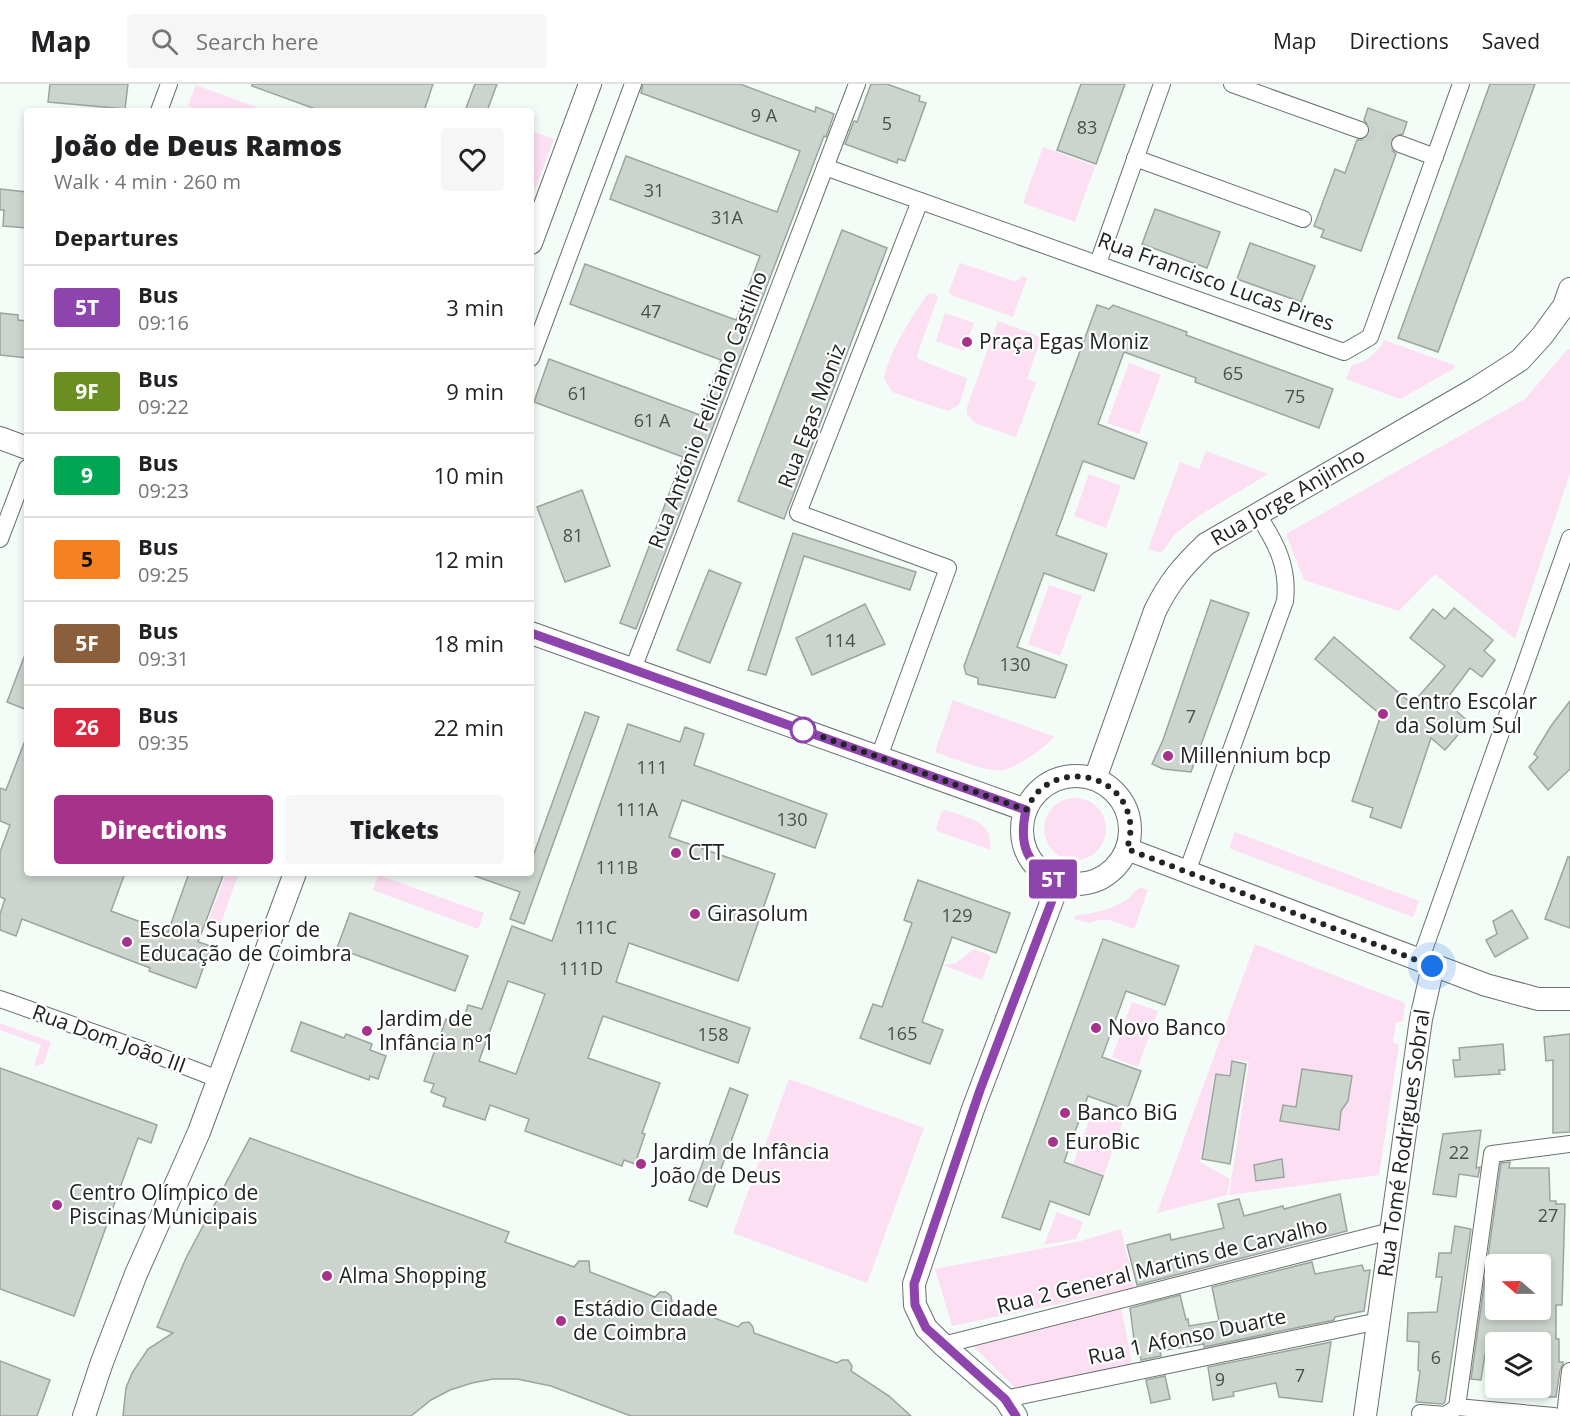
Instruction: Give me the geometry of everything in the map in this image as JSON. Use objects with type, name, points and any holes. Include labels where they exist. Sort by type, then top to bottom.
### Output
[{"type":"main road","points":[[534,235],[590,84]]},
{"type":"main road","name":"Rua Jorge Anjinho","points":[[1095,779],[1155,611],[1167,587],[1182,566],[1206,544],[1475,389],[1520,360],[1542,336],[1568,301]]},
{"type":"main road","points":[[0,438],[24,447]]},
{"type":"main road","points":[[534,634],[1026,810]]},
{"type":"main road","points":[[1080,776],[1095,779],[1110,787],[1122,800],[1129,816],[1131,832],[1127,849],[1119,864],[1107,876],[1092,883],[1076,885],[1059,882],[1044,874],[1031,861],[1024,845],[1022,828],[1026,810],[1035,795],[1048,784],[1064,777],[1080,776]]},
{"type":"main road","points":[[1127,849],[1486,985],[1538,999],[1570,999]]},
{"type":"main road","points":[[84,1416],[136,1274],[199,1132],[294,876]]},
{"type":"main road","points":[[1011,1407],[926,1328],[915,1305],[914,1284],[973,1109],[1059,882]]},
{"type":"main road","name":"Rua Tomé Rodrigues Sobral","points":[[1365,1416],[1421,1019],[1426,963]]},
{"type":"street","points":[[160,108],[169,84]]},
{"type":"street","points":[[534,350],[633,84]]},
{"type":"street","name":"Rua António Feliciano Castilho","points":[[633,669],[857,84]]},
{"type":"street","points":[[1098,263],[1162,84]]},
{"type":"street","points":[[1232,84],[1360,130]]},
{"type":"street","name":"Rua Francisco Lucas Pires","points":[[825,167],[1344,352],[1370,337],[1461,84]]},
{"type":"street","points":[[1400,144],[1435,157]]},
{"type":"street","points":[[1135,158],[1303,219]]},
{"type":"street","name":"Rua Egas Moniz","points":[[879,757],[948,568],[798,513],[920,201]]},
{"type":"street","points":[[0,539],[24,476]]},
{"type":"street","points":[[1187,872],[1285,601],[1286,577],[1278,552],[1273,537],[1257,514]]},
{"type":"street","points":[[1426,963],[1570,538]]},
{"type":"street","name":"Rua Dom João III","points":[[0,999],[218,1079]]},
{"type":"street","points":[[1457,1407],[1492,1154],[1570,1144]]},
{"type":"street","name":"Rua 2 General Martins de Carvalho","points":[[943,1345],[1392,1231]]},
{"type":"street","name":"Rua 1 Afonso Duarte","points":[[1011,1407],[1056,1387],[1379,1321]]},
{"type":"street","points":[[1565,1416],[1570,1371]]},
{"type":"street","points":[[1420,1413],[1446,1415],[1457,1407],[1554,1416]]},
{"type":"shaded area","points":[[196,85],[259,108],[193,108],[188,106]]},
{"type":"shaded area","points":[[534,132],[554,139],[534,192]]},
{"type":"shaded area","points":[[1043,147],[1095,166],[1075,222],[1023,203]]},
{"type":"shaded area","points":[[961,263],[1014,281],[1019,280],[1022,276],[1027,278],[1013,317],[951,295],[949,291]]},
{"type":"shaded area","points":[[930,293],[938,297],[917,355],[918,359],[967,380],[959,405],[948,411],[892,392],[884,378],[891,356],[902,335]]},
{"type":"shaded area","points":[[945,313],[974,323],[964,351],[936,341]]},
{"type":"shaded area","points":[[998,321],[1041,339],[1027,379],[1036,383],[1016,437],[975,423],[967,414],[967,407]]},
{"type":"shaded area","points":[[1384,340],[1454,365],[1455,368],[1400,399],[1346,379],[1351,366],[1370,357]]},
{"type":"shaded area","points":[[1570,349],[1570,473],[1515,639],[1435,574],[1399,611],[1304,580],[1286,534],[1525,399]]},
{"type":"shaded area","points":[[1129,363],[1161,375],[1139,434],[1107,423]]},
{"type":"shaded area","points":[[1206,451],[1268,474],[1200,515],[1175,534],[1161,553],[1148,549],[1180,462],[1199,469]]},
{"type":"shaded area","points":[[1089,474],[1121,486],[1106,528],[1074,516]]},
{"type":"shaded area","points":[[1049,585],[1082,596],[1060,656],[1028,644]]},
{"type":"shaded area","points":[[953,700],[1055,737],[1023,761],[1003,770],[987,769],[959,761],[935,752]]},
{"type":"shaded area","points":[[1075,798],[1092,803],[1097,807],[1101,812],[1106,829],[1101,846],[1097,851],[1092,855],[1075,860],[1058,855],[1053,851],[1049,846],[1044,829],[1049,812],[1053,807],[1058,803]]},
{"type":"shaded area","points":[[946,810],[982,825],[989,834],[991,850],[937,831],[941,813]]},
{"type":"shaded area","points":[[1235,832],[1419,901],[1413,917],[1229,848]]},
{"type":"shaded area","points":[[225,876],[238,876],[217,934],[205,930]]},
{"type":"shaded area","points":[[378,876],[381,876],[484,913],[478,929],[373,890]]},
{"type":"shaded area","points":[[1141,888],[1148,890],[1134,929],[1110,920],[1090,923],[1074,919],[1075,916],[1114,906]]},
{"type":"shaded area","points":[[1255,944],[1405,1003],[1403,1021],[1396,1023],[1393,1042],[1399,1045],[1379,1175],[1229,1195],[1249,1062],[1232,1059],[1229,1075],[1215,1073],[1200,1162],[1230,1179],[1227,1195],[1157,1213]]},
{"type":"shaded area","points":[[974,949],[991,956],[982,980],[943,965],[956,963]]},
{"type":"shaded area","points":[[1132,1002],[1158,1011],[1138,1067],[1112,1057]]},
{"type":"shaded area","points":[[0,1023],[51,1042],[44,1063],[34,1065],[41,1045],[0,1030]]},
{"type":"shaded area","points":[[789,1079],[924,1128],[867,1283],[733,1233]]},
{"type":"shaded area","points":[[1094,1107],[1124,1118],[1104,1175],[1073,1164]]},
{"type":"shaded area","points":[[1057,1212],[1083,1222],[1076,1239],[1044,1245]]},
{"type":"shaded area","points":[[1121,1229],[1135,1288],[952,1326],[935,1269],[1077,1242]]},
{"type":"shaded area","points":[[1121,1306],[1132,1364],[1017,1390],[972,1345]]},
{"type":"building","points":[[50,84],[128,84],[125,108],[48,102]]},
{"type":"building","points":[[252,84],[433,84],[425,108],[313,108],[252,86]]},
{"type":"building","points":[[475,84],[497,84],[488,108],[466,108]]},
{"type":"building","points":[[643,84],[740,84],[815,112],[816,107],[834,114],[636,629],[620,623],[683,457],[534,402],[549,359],[700,415],[721,360],[570,304],[585,264],[736,320],[760,256],[610,199],[626,156],[777,212],[800,151],[641,93]]},
{"type":"building","points":[[871,84],[887,84],[920,96],[919,101],[926,103],[905,161],[898,159],[897,163],[845,144],[854,121],[857,122]]},
{"type":"building","points":[[1081,84],[1125,84],[1096,164],[1057,150]]},
{"type":"building","points":[[1490,84],[1535,84],[1438,352],[1398,338]]},
{"type":"building","points":[[1368,108],[1407,122],[1403,134],[1394,136],[1390,141],[1392,150],[1396,154],[1361,251],[1321,237],[1324,230],[1314,226],[1335,169],[1345,173],[1357,140],[1362,140],[1370,134],[1370,128],[1364,120]]},
{"type":"building","points":[[0,189],[24,192],[24,228],[3,226],[4,210],[0,210]]},
{"type":"building","points":[[1155,209],[1220,232],[1207,268],[1142,244]]},
{"type":"building","points":[[842,230],[887,248],[784,519],[738,501]]},
{"type":"building","points":[[1250,243],[1315,266],[1301,302],[1237,279]]},
{"type":"building","points":[[1097,305],[1109,309],[1113,305],[1187,332],[1186,335],[1333,389],[1319,428],[1195,382],[1196,378],[1124,352],[1098,424],[1147,443],[1134,479],[1083,461],[1056,535],[1107,554],[1094,591],[1044,573],[1017,647],[1067,665],[1055,698],[978,684],[978,678],[966,674],[964,666]]},
{"type":"building","points":[[0,313],[18,315],[18,320],[24,321],[24,358],[0,355]]},
{"type":"building","points":[[582,490],[610,566],[565,582],[537,507]]},
{"type":"building","points":[[793,533],[916,572],[910,590],[804,556],[766,675],[748,670]]},
{"type":"building","points":[[709,570],[741,583],[710,663],[677,650]]},
{"type":"building","points":[[1211,600],[1249,613],[1191,772],[1163,769],[1152,764],[1163,740]]},
{"type":"building","points":[[865,604],[885,644],[812,675],[796,638]]},
{"type":"building","points":[[1454,608],[1493,640],[1484,651],[1495,660],[1482,677],[1470,668],[1445,701],[1469,722],[1445,750],[1431,738],[1401,828],[1370,817],[1373,808],[1352,801],[1381,715],[1315,659],[1334,637],[1412,704],[1445,666],[1410,638],[1433,609],[1445,619]]},
{"type":"building","points":[[24,657],[24,709],[7,702]]},
{"type":"building","points":[[1570,701],[1570,769],[1548,790],[1529,767],[1538,757],[1534,754],[1551,726]]},
{"type":"building","points":[[585,712],[599,717],[524,924],[510,919],[520,892],[475,876],[534,876],[534,854]]},
{"type":"building","points":[[628,724],[680,742],[685,727],[704,734],[694,765],[827,814],[815,848],[682,800],[669,837],[775,874],[738,981],[629,943],[616,982],[750,1028],[738,1063],[603,1016],[588,1058],[660,1083],[642,1133],[645,1134],[635,1164],[624,1160],[622,1166],[525,1131],[529,1119],[490,1105],[485,1120],[443,1106],[446,1098],[431,1092],[434,1084],[424,1081],[446,1019],[462,1024],[468,1005],[482,1009],[512,926],[552,941]],"holes":[[[508,981],[545,994],[516,1074],[479,1061]]]},
{"type":"building","points":[[24,743],[24,876],[124,876],[111,911],[168,932],[188,876],[223,876],[198,942],[211,946],[196,988],[22,919],[16,936],[0,930],[0,914],[5,899],[0,897],[0,852],[10,825],[0,821],[0,788],[6,790]]},
{"type":"building","points":[[1568,857],[1570,857],[1570,928],[1545,919]]},
{"type":"building","points":[[918,880],[1010,913],[996,953],[952,937],[922,1022],[943,1030],[930,1064],[860,1038],[873,1004],[882,1007],[912,923],[904,920]]},
{"type":"building","points":[[1512,910],[1528,938],[1495,957],[1486,940],[1497,934],[1493,921]]},
{"type":"building","points":[[350,913],[468,956],[455,991],[337,948]]},
{"type":"building","points":[[1103,939],[1179,966],[1165,1005],[1126,991],[1102,1057],[1141,1071],[1127,1110],[1088,1096],[1064,1162],[1103,1176],[1089,1215],[1050,1201],[1040,1230],[1002,1217]]},
{"type":"building","points":[[301,1022],[344,1038],[346,1034],[372,1044],[370,1050],[386,1056],[378,1079],[370,1076],[369,1080],[291,1051]]},
{"type":"building","points":[[1570,1034],[1570,1132],[1553,1133],[1553,1060],[1546,1061],[1544,1037]]},
{"type":"building","points":[[1503,1044],[1505,1070],[1499,1070],[1500,1074],[1455,1077],[1453,1060],[1460,1060],[1459,1048]]},
{"type":"building","points":[[1232,1061],[1246,1064],[1230,1164],[1202,1159],[1216,1074],[1230,1076]]},
{"type":"building","name":"Centro Olímpico de Piscinas Municipais","points":[[0,1068],[157,1125],[151,1143],[138,1138],[74,1316],[0,1289]]},
{"type":"building","points":[[1302,1069],[1352,1076],[1348,1101],[1341,1111],[1339,1130],[1280,1121],[1283,1105],[1296,1107]]},
{"type":"building","points":[[730,1088],[748,1095],[707,1207],[689,1200]]},
{"type":"building","points":[[1481,1130],[1476,1168],[1480,1167],[1478,1177],[1459,1174],[1456,1197],[1433,1194],[1443,1134]]},
{"type":"building","points":[[250,1138],[509,1232],[505,1242],[574,1267],[579,1261],[589,1261],[590,1272],[655,1297],[660,1292],[666,1292],[671,1296],[672,1302],[738,1327],[742,1323],[749,1322],[754,1333],[837,1363],[848,1360],[852,1366],[851,1371],[889,1396],[911,1416],[631,1416],[551,1386],[517,1379],[493,1379],[450,1390],[431,1400],[411,1416],[123,1416],[126,1388],[132,1373],[148,1349],[173,1333],[157,1327],[186,1258]]},
{"type":"building","points":[[1282,1159],[1284,1177],[1256,1181],[1254,1165]]},
{"type":"building","points":[[1510,1162],[1509,1168],[1549,1168],[1550,1201],[1565,1204],[1562,1305],[1556,1305],[1556,1339],[1559,1339],[1559,1362],[1563,1364],[1556,1397],[1551,1397],[1551,1332],[1485,1332],[1485,1354],[1481,1380],[1471,1379],[1485,1278],[1485,1320],[1551,1320],[1551,1254],[1488,1254],[1501,1163]]},
{"type":"building","points":[[1340,1194],[1347,1231],[1137,1285],[1127,1245],[1170,1234],[1171,1240],[1224,1228],[1218,1204],[1239,1199],[1244,1216],[1283,1206],[1284,1209]]},
{"type":"building","points":[[1455,1226],[1471,1229],[1445,1402],[1443,1404],[1416,1402],[1420,1371],[1418,1370],[1419,1342],[1407,1341],[1408,1313],[1437,1312],[1442,1277],[1436,1277],[1439,1253],[1451,1253]]},
{"type":"building","points":[[1312,1262],[1315,1274],[1362,1265],[1364,1271],[1370,1270],[1364,1311],[1335,1317],[1334,1320],[1204,1347],[1204,1344],[1160,1351],[1161,1356],[1141,1360],[1140,1354],[1136,1355],[1130,1308],[1180,1295],[1189,1326],[1219,1321],[1212,1287]]},
{"type":"building","points":[[1331,1342],[1322,1402],[1279,1397],[1276,1383],[1233,1392],[1234,1396],[1213,1400],[1208,1367]]},
{"type":"building","points":[[0,1361],[50,1380],[37,1416],[0,1416]]},
{"type":"building","points":[[1165,1376],[1170,1399],[1151,1403],[1146,1380]]},
{"type":"tunnel","points":[[1360,130],[1400,144]]},
{"type":"bus line","name":"5T","points":[[534,634],[1026,810],[1022,828],[1024,845],[1031,861],[1044,874],[1059,882],[980,1090],[914,1284],[915,1305],[926,1328],[1005,1399],[1016,1416]]},
{"type":"place","name":"Praça Egas Moniz","points":[[967,342]]},
{"type":"place","name":"Centro Escolar da Solum Sul","points":[[1383,714]]},
{"type":"place","name":"Millennium bcp","points":[[1168,756]]},
{"type":"place","name":"CTT","points":[[676,853]]},
{"type":"place","name":"Girasolum","points":[[695,914]]},
{"type":"place","name":"Escola Superior de Educação de Coimbra","points":[[127,942]]},
{"type":"place","name":"Novo Banco","points":[[1096,1028]]},
{"type":"place","name":"Jardim de Infância nº1","points":[[367,1031]]},
{"type":"place","name":"Banco BiG","points":[[1065,1113]]},
{"type":"place","name":"EuroBic","points":[[1053,1142]]},
{"type":"place","name":"Jardim de Infância João de Deus","points":[[641,1164]]},
{"type":"place","name":"Centro Olímpico de Piscinas Municipais","points":[[57,1205]]},
{"type":"place","name":"Alma Shopping","points":[[327,1276]]},
{"type":"place","name":"Estádio Cidade de Coimbra","points":[[561,1321]]},
{"type":"route","points":[[803,730],[1026,810],[1035,795],[1048,784],[1064,777],[1080,776],[1095,779],[1110,787],[1122,800],[1129,816],[1131,832],[1127,849],[1432,966]]}]
